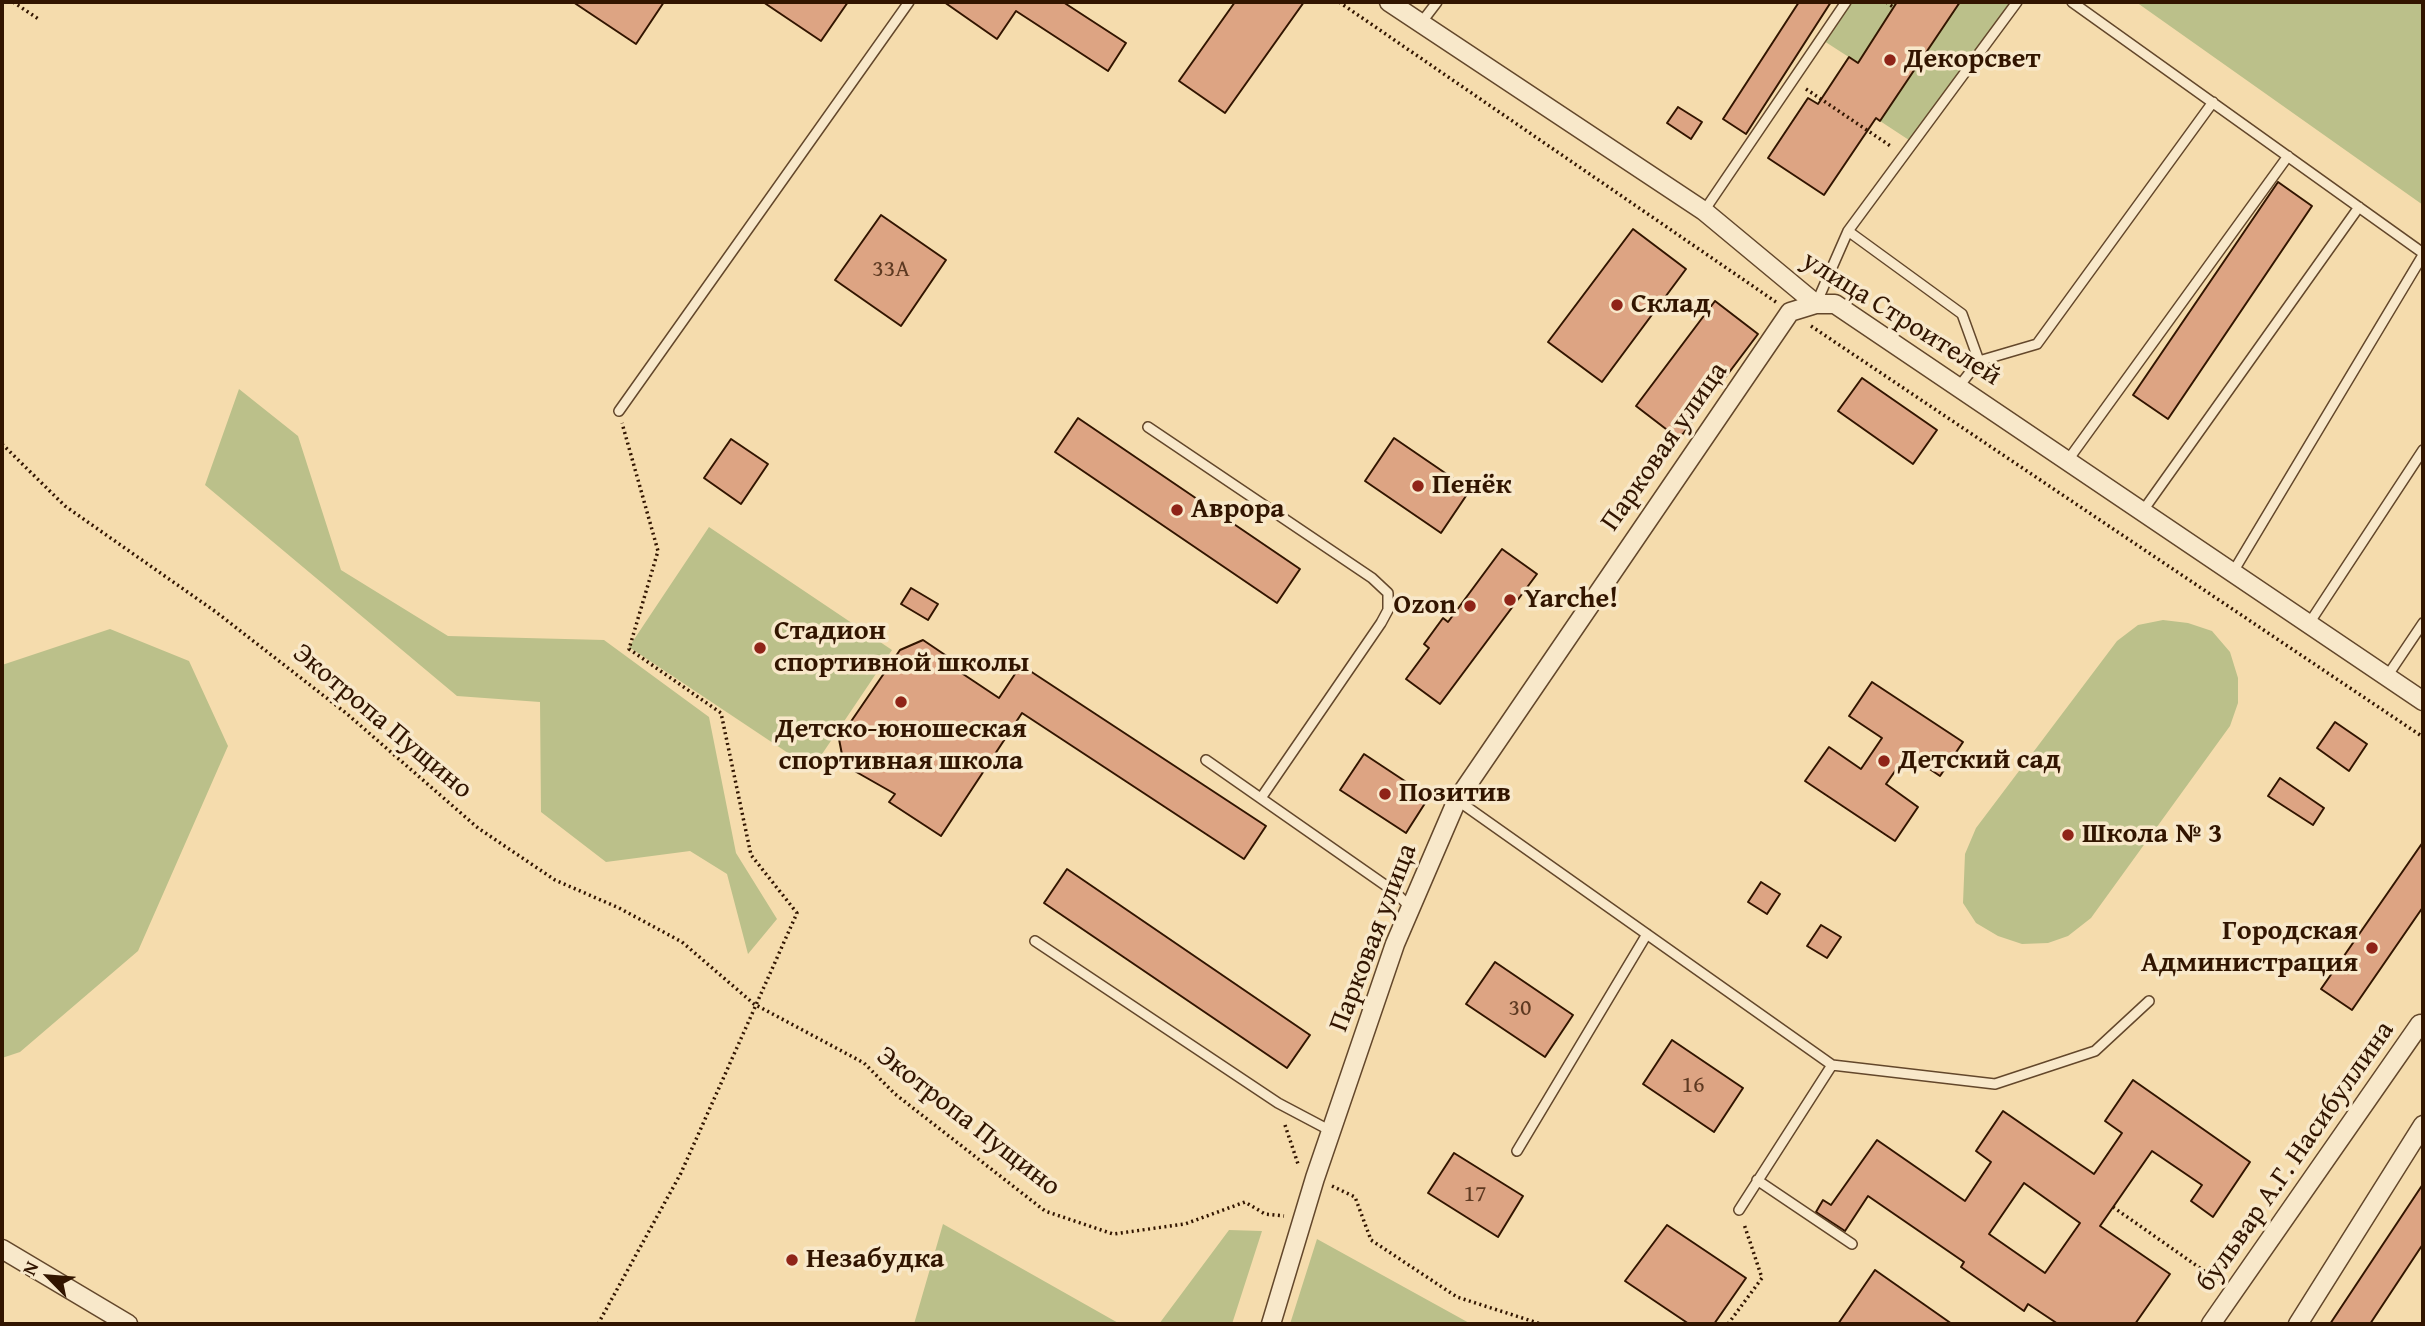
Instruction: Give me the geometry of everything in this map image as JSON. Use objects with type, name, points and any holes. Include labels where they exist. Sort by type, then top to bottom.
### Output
[{"type":"street","name":"улица Строителей","points":[[1389,2],[1704,211],[1816,304],[1835,304],[1960,385],[2142,512],[2310,622],[2423,701]]},
{"type":"street","points":[[1790,312],[1816,304]]},
{"type":"street","name":"Парковая улица","points":[[1271,1324],[1315,1178],[1395,944],[1457,800],[1790,312]]},
{"type":"street","name":"бульвар А.Г. Насибуллина","points":[[2211,1324],[2422,1021]]},
{"type":"street","points":[[2298,1324],[2423,1125]]},
{"type":"street","points":[[2,1249],[128,1324]]},
{"type":"lane","points":[[618,411],[909,2]]},
{"type":"lane","points":[[1421,23],[1437,2]]},
{"type":"lane","points":[[1704,211],[1846,2]]},
{"type":"lane","points":[[1816,304],[1848,231],[2017,2]]},
{"type":"lane","points":[[2072,2],[2423,254],[2234,572]]},
{"type":"lane","points":[[1960,385],[1979,360],[2037,344],[2213,103]]},
{"type":"lane","points":[[2068,460],[2288,156]]},
{"type":"lane","points":[[2142,512],[2359,207]]},
{"type":"lane","points":[[1848,231],[1962,314],[1979,360]]},
{"type":"lane","points":[[1148,427],[1372,578],[1388,593],[1388,610],[1381,623],[1261,798]]},
{"type":"lane","points":[[2310,622],[2423,450]]},
{"type":"lane","points":[[2389,676],[2423,623]]},
{"type":"lane","points":[[1206,760],[1395,892],[1410,907]]},
{"type":"lane","points":[[1457,800],[1832,1065],[1995,1084],[2095,1051],[2150,1001]]},
{"type":"lane","points":[[1517,1151],[1647,934]]},
{"type":"lane","points":[[1035,941],[1278,1103],[1332,1131]]},
{"type":"lane","points":[[1739,1210],[1832,1065]]},
{"type":"lane","points":[[1758,1180],[1852,1244]]},
{"type":"path","points":[[13,2],[40,20]]},
{"type":"path","points":[[1339,2],[1790,312],[2423,737]]},
{"type":"path","points":[[1886,2],[1893,7]]},
{"type":"path","points":[[1792,80],[1905,155]]},
{"type":"path","points":[[598,1324],[681,1172],[797,913],[751,855],[721,713],[629,649],[658,551],[618,411]]},
{"type":"path","name":"Экотропа Пущино","points":[[2,444],[65,506],[216,612],[346,713],[478,828],[555,880],[619,908],[682,942],[754,1004],[864,1063],[895,1094],[1045,1211],[1113,1234],[1185,1224],[1245,1202],[1265,1214],[1286,1217]]},
{"type":"path","points":[[1278,1103],[1300,1171],[1355,1197],[1371,1240],[1457,1297],[1541,1324]]},
{"type":"path","points":[[2113,1207],[2214,1278]]},
{"type":"path","points":[[1728,1324],[1762,1278],[1739,1210]]},
{"type":"green space","points":[[1849,2],[1897,2],[1858,63],[1824,41]]},
{"type":"green space","points":[[1960,2],[2010,2],[1915,144],[1880,121]]},
{"type":"green space","points":[[2136,2],[2423,2],[2423,205]]},
{"type":"green space","points":[[239,389],[298,436],[341,570],[448,636],[604,640],[709,717],[736,853],[777,919],[748,954],[727,874],[690,851],[606,862],[541,812],[540,702],[457,696],[205,485]]},
{"type":"green space","name":"Стадион спортивной школы","points":[[709,527],[892,650],[812,769],[629,647]]},
{"type":"green space","points":[[2163,620],[2188,623],[2212,631],[2230,652],[2238,678],[2238,703],[2230,726],[2091,918],[2068,936],[2048,943],[2022,944],[1998,936],[1976,923],[1963,903],[1965,854],[1976,828],[2117,641],[2138,625]]},
{"type":"green space","points":[[110,629],[189,661],[228,746],[138,951],[20,1052],[2,1058],[2,665]]},
{"type":"green space","points":[[943,1224],[1120,1324],[914,1324]]},
{"type":"green space","points":[[1229,1230],[1262,1231],[1232,1324],[1159,1324]]},
{"type":"green space","points":[[1317,1239],[1471,1324],[1290,1324]]},
{"type":"building","points":[[573,2],[664,2],[636,44]]},
{"type":"building","points":[[763,2],[848,2],[821,41]]},
{"type":"building","points":[[944,2],[1063,2],[1126,43],[1108,71],[1016,11],[997,39]]},
{"type":"building","points":[[1235,2],[1304,2],[1225,113],[1179,81]]},
{"type":"building","points":[[1799,2],[1831,2],[1746,134],[1723,119]]},
{"type":"building","points":[[1897,2],[1960,2],[1880,121],[1876,118],[1824,195],[1768,158],[1808,98],[1818,104],[1849,57],[1858,63]]},
{"type":"building","points":[[1678,107],[1702,122],[1691,139],[1667,123]]},
{"type":"building","points":[[2278,182],[2312,206],[2168,419],[2133,395]]},
{"type":"building","points":[[881,215],[946,260],[901,326],[835,280]]},
{"type":"building","name":"Склад","points":[[1633,229],[1686,269],[1602,382],[1548,342]]},
{"type":"building","name":"Склад","points":[[1715,301],[1758,334],[1679,439],[1636,406]]},
{"type":"building","points":[[1862,378],[1937,430],[1913,464],[1838,411]]},
{"type":"building","name":"Аврора","points":[[1078,418],[1300,569],[1277,603],[1055,452]]},
{"type":"building","name":"Пенёк","points":[[1394,438],[1470,490],[1441,533],[1365,481]]},
{"type":"building","points":[[731,439],[768,464],[741,504],[704,478]]},
{"type":"building","points":[[1502,549],[1537,574],[1440,704],[1406,679],[1429,648],[1424,644],[1443,618],[1448,622]]},
{"type":"building","points":[[911,588],[938,604],[928,620],[901,604]]},
{"type":"building","points":[[923,640],[960,665],[957,670],[999,698],[1021,665],[1266,826],[1244,859],[1022,713],[941,836],[889,802],[895,794],[844,765],[839,739],[900,650]]},
{"type":"building","name":"Детский сад","points":[[1872,682],[1963,742],[1940,776],[1907,754],[1886,784],[1918,807],[1895,841],[1805,781],[1829,747],[1861,769],[1882,738],[1849,716]]},
{"type":"building","points":[[2335,722],[2367,744],[2349,771],[2317,748]]},
{"type":"building","name":"Позитив","points":[[1364,754],[1429,797],[1406,833],[1340,790]]},
{"type":"building","points":[[2280,778],[2324,808],[2313,825],[2268,796]]},
{"type":"building","name":"Городская Администрация","points":[[2423,842],[2423,907],[2352,1010],[2321,989]]},
{"type":"building","points":[[1067,869],[1310,1035],[1287,1068],[1044,903]]},
{"type":"building","points":[[1761,882],[1780,894],[1767,914],[1748,902]]},
{"type":"building","points":[[1821,925],[1841,937],[1827,958],[1807,946]]},
{"type":"building","points":[[1495,962],[1573,1015],[1545,1057],[1466,1004]]},
{"type":"building","points":[[1672,1040],[1743,1088],[1714,1132],[1643,1084]]},
{"type":"building","points":[[2133,1080],[2250,1162],[2213,1217],[2191,1201],[2202,1185],[2152,1151],[2100,1226],[2170,1274],[2135,1324],[2058,1324],[2028,1304],[2024,1311],[1961,1267],[1964,1262],[1868,1196],[1845,1231],[1816,1212],[1823,1200],[1831,1205],[1877,1140],[1965,1201],[1991,1162],[1976,1151],[2003,1111],[2094,1174],[2122,1133],[2105,1121]],"holes":[[[2024,1183],[2080,1223],[2045,1273],[1989,1234]]]},
{"type":"building","points":[[1454,1153],[1523,1196],[1498,1237],[1428,1193]]},
{"type":"building","points":[[2423,1184],[2423,1244],[2370,1324],[2330,1324]]},
{"type":"building","points":[[1667,1225],[1746,1278],[1714,1324],[1689,1324],[1625,1281]]},
{"type":"building","points":[[1875,1270],[1952,1324],[1838,1324]]},
{"type":"place","name":"Декорсвет","points":[[1890,60]]},
{"type":"place","name":"Склад","points":[[1617,305]]},
{"type":"place","name":"Пенёк","points":[[1418,486]]},
{"type":"place","name":"Аврора","points":[[1177,510]]},
{"type":"place","name":"Yarche!","points":[[1510,600]]},
{"type":"place","name":"Ozon","points":[[1470,606]]},
{"type":"place","name":"Стадион спортивной школы","points":[[760,648]]},
{"type":"place","name":"Детско-юношеская спортивная школа","points":[[901,702]]},
{"type":"place","name":"Детский сад","points":[[1884,761]]},
{"type":"place","name":"Позитив","points":[[1385,794]]},
{"type":"place","name":"Школа № 3","points":[[2068,835]]},
{"type":"place","name":"Городская Администрация","points":[[2372,948]]},
{"type":"place","name":"Незабудка","points":[[792,1260]]}]
